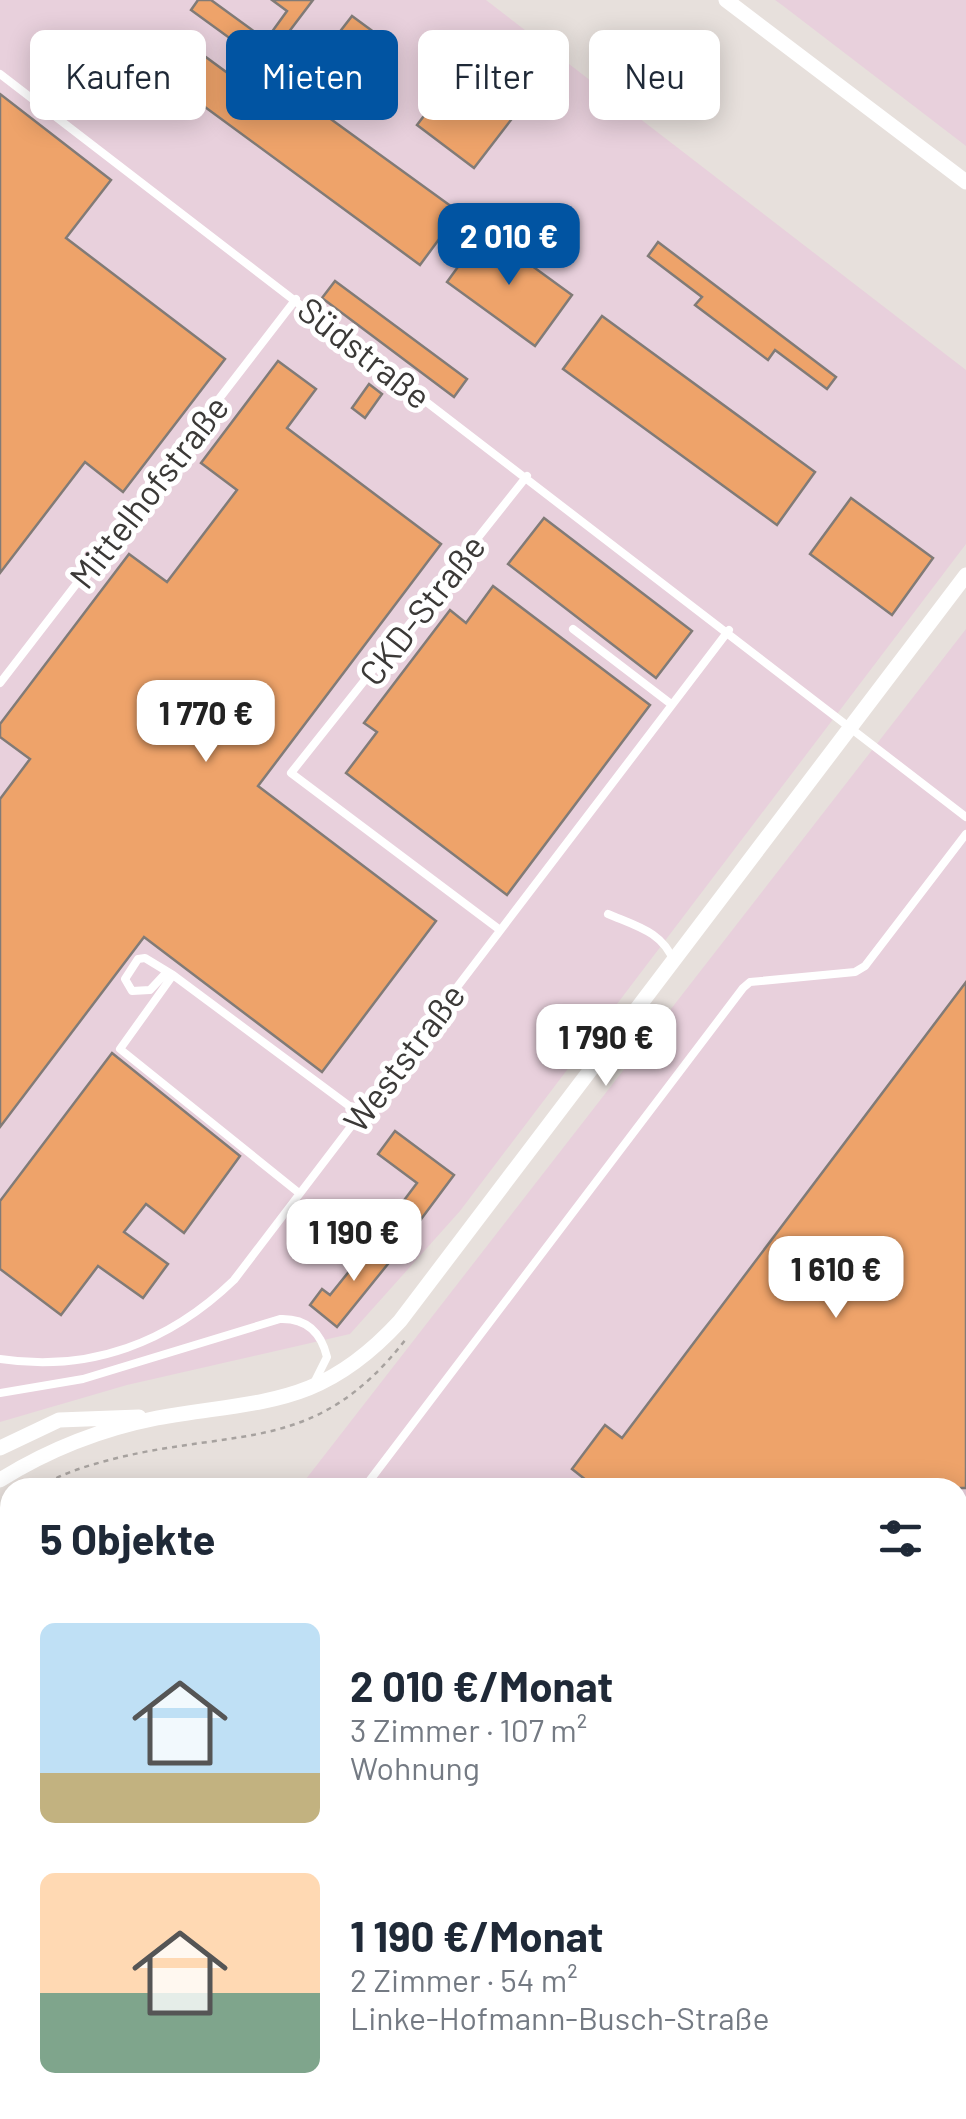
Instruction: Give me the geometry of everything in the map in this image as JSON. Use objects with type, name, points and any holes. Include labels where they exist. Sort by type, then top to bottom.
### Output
[{"type":"street","points":[[726,0],[966,182]]},
{"type":"street","points":[[0,1448],[59,1420],[218,1412],[308,1389],[372,1352],[400,1321],[674,963],[966,575]]},
{"type":"street","points":[[3,1478],[54,1449],[158,1418]]},
{"type":"lane","name":"Südstraße","points":[[0,74],[728,630],[966,817]]},
{"type":"lane","name":"Mittelhofstraße","points":[[0,683],[296,299]]},
{"type":"lane","name":"CKD-Straße","points":[[500,930],[291,773],[527,476]]},
{"type":"lane","points":[[572,629],[671,704]]},
{"type":"lane","name":"Weststraße","points":[[0,1359],[50,1362],[104,1356],[153,1340],[198,1314],[234,1280],[728,630]]},
{"type":"lane","points":[[372,1478],[744,988],[750,982],[855,972],[966,834]]},
{"type":"lane","points":[[608,914],[651,932],[668,946],[674,963]]},
{"type":"lane","points":[[173,975],[164,975],[143,992],[132,991],[125,979],[138,958],[151,958],[360,1114]]},
{"type":"lane","points":[[173,975],[120,1049],[299,1193]]},
{"type":"lane","points":[[0,1392],[83,1379],[280,1318],[307,1322],[324,1346],[327,1358],[308,1389]]},
{"type":"shaded area","points":[[0,0],[486,0],[525,30],[418,30],[418,120],[569,120],[569,64],[589,79],[589,120],[642,120],[966,370],[966,544],[460,1211],[350,1334],[127,1385],[0,1422]]},
{"type":"shaded area","points":[[775,0],[966,0],[966,146],[782,5]]},
{"type":"shaded area","points":[[966,629],[966,1478],[307,1478]]},
{"type":"building","points":[[198,0],[211,0],[252,30],[226,30],[226,35],[191,10]]},
{"type":"building","points":[[272,0],[313,0],[290,30],[273,30],[287,11]]},
{"type":"building","points":[[352,16],[371,30],[341,30]]},
{"type":"building","points":[[206,57],[226,72],[226,120],[332,120],[459,212],[420,265],[206,108]]},
{"type":"building","points":[[0,94],[111,180],[66,238],[225,359],[123,492],[85,462],[0,573]]},
{"type":"building","points":[[421,120],[511,120],[474,168],[417,125]]},
{"type":"building","points":[[484,231],[572,295],[535,346],[447,282]]},
{"type":"building","points":[[658,242],[836,377],[827,389],[775,350],[768,360],[695,305],[702,297],[648,256]]},
{"type":"building","points":[[335,281],[467,379],[454,397],[322,298]]},
{"type":"building","points":[[602,316],[815,472],[777,525],[563,369]]},
{"type":"building","points":[[278,361],[316,389],[287,428],[441,544],[258,786],[436,921],[322,1072],[144,937],[0,1127],[0,799],[30,759],[0,737],[0,724],[129,554],[167,582],[237,490],[201,463]]},
{"type":"building","points":[[369,384],[382,394],[365,418],[352,408]]},
{"type":"building","points":[[851,498],[933,558],[892,615],[810,554]]},
{"type":"building","points":[[544,518],[692,631],[656,678],[508,564]]},
{"type":"building","points":[[493,586],[650,705],[507,895],[346,773],[377,732],[364,723],[450,610],[466,623]]},
{"type":"building","points":[[966,982],[966,1478],[583,1478],[572,1469],[605,1425],[622,1438]]},
{"type":"building","points":[[112,1053],[240,1156],[184,1233],[146,1204],[124,1232],[168,1264],[143,1298],[98,1266],[61,1315],[0,1269],[0,1201]]},
{"type":"building","points":[[395,1131],[454,1175],[410,1234],[390,1219],[417,1183],[378,1154]]},
{"type":"building","points":[[376,1238],[396,1254],[337,1327],[310,1305],[322,1289],[330,1295]]}]
